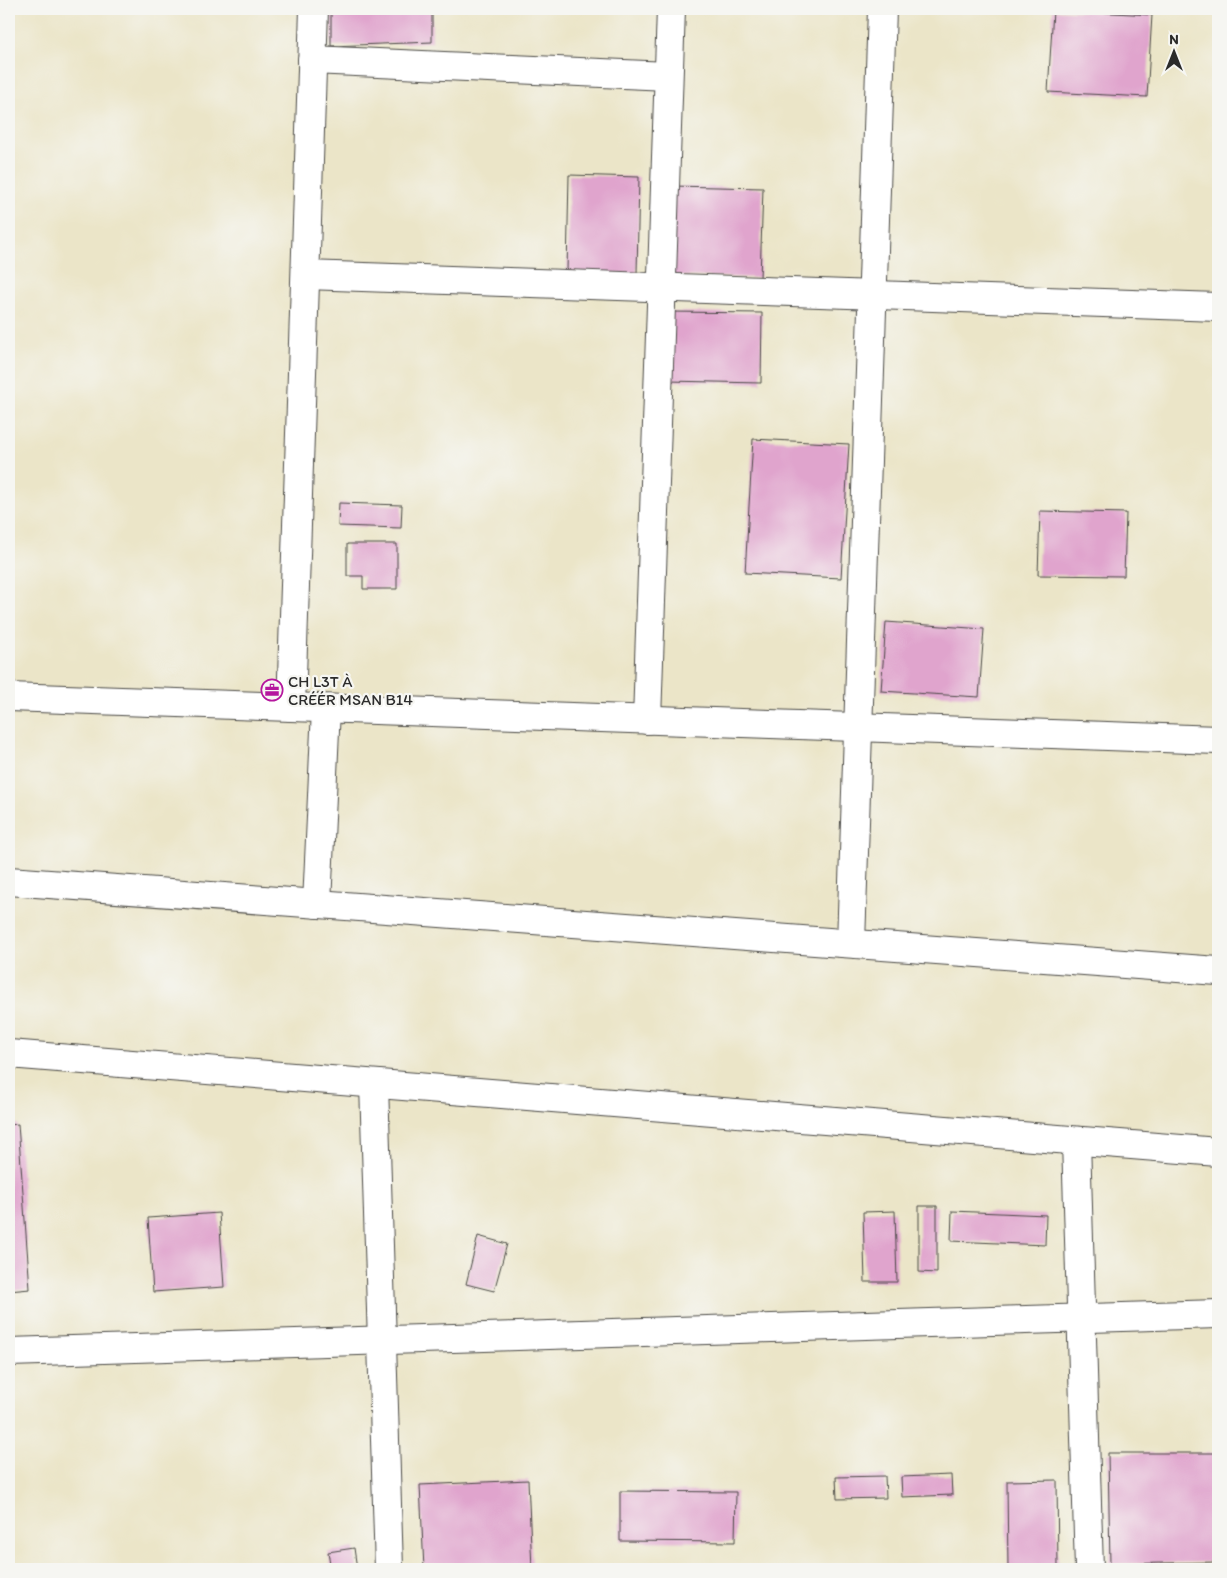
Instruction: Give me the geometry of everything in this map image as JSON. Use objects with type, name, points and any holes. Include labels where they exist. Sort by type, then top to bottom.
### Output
[{"type":"street","points":[[291,708],[314,9]]},
{"type":"street","points":[[647,720],[670,9]]},
{"type":"street","points":[[851,943],[882,9]]},
{"type":"street","points":[[312,60],[668,76]]},
{"type":"street","points":[[306,275],[1218,307]]},
{"type":"street","points":[[9,697],[1218,740]]},
{"type":"street","points":[[317,904],[326,709]]},
{"type":"street","points":[[9,881],[1218,971]]},
{"type":"street","points":[[9,1054],[1218,1152]]},
{"type":"street","points":[[374,1084],[389,1569]]},
{"type":"street","points":[[1076,1141],[1090,1569]]},
{"type":"street","points":[[9,1352],[1218,1314]]},
{"type":"building","points":[[331,9],[432,9],[432,42],[331,46]]},
{"type":"building","points":[[1053,10],[1152,15],[1147,97],[1048,92]]},
{"type":"building","points":[[569,175],[639,177],[637,274],[567,272]]},
{"type":"building","points":[[672,186],[763,188],[760,278],[670,276]]},
{"type":"building","points":[[670,312],[762,313],[761,383],[668,381]]},
{"type":"building","points":[[753,439],[849,444],[841,578],[745,573]]},
{"type":"building","points":[[339,503],[402,505],[401,528],[338,526]]},
{"type":"building","points":[[1040,511],[1126,513],[1124,576],[1038,575]]},
{"type":"building","points":[[347,544],[397,544],[397,589],[363,589],[363,576],[347,576]]},
{"type":"building","points":[[886,622],[984,629],[979,697],[881,691]]},
{"type":"building","points":[[18,1124],[30,1289],[9,1291],[9,1125]]},
{"type":"building","points":[[919,1206],[937,1206],[937,1273],[919,1272]]},
{"type":"building","points":[[895,1211],[897,1282],[865,1282],[863,1212]]},
{"type":"building","points":[[952,1211],[1046,1215],[1045,1245],[951,1241]]},
{"type":"building","points":[[219,1213],[224,1287],[153,1292],[148,1218]]},
{"type":"building","points":[[478,1236],[507,1244],[494,1291],[466,1284]]},
{"type":"building","points":[[1108,1453],[1218,1453],[1218,1562],[1110,1564]]},
{"type":"building","points":[[951,1475],[952,1495],[902,1497],[901,1477]]},
{"type":"building","points":[[885,1476],[886,1498],[837,1499],[836,1477]]},
{"type":"building","points":[[528,1480],[532,1569],[424,1569],[420,1485]]},
{"type":"building","points":[[1057,1480],[1058,1569],[1008,1569],[1007,1481]]},
{"type":"building","points":[[620,1491],[736,1492],[735,1542],[620,1541]]},
{"type":"building","points":[[354,1548],[357,1569],[331,1569],[328,1552]]},
{"type":"place","name":"CH L3T À CRÉÉR MSAN B14","points":[[272,690]]}]
